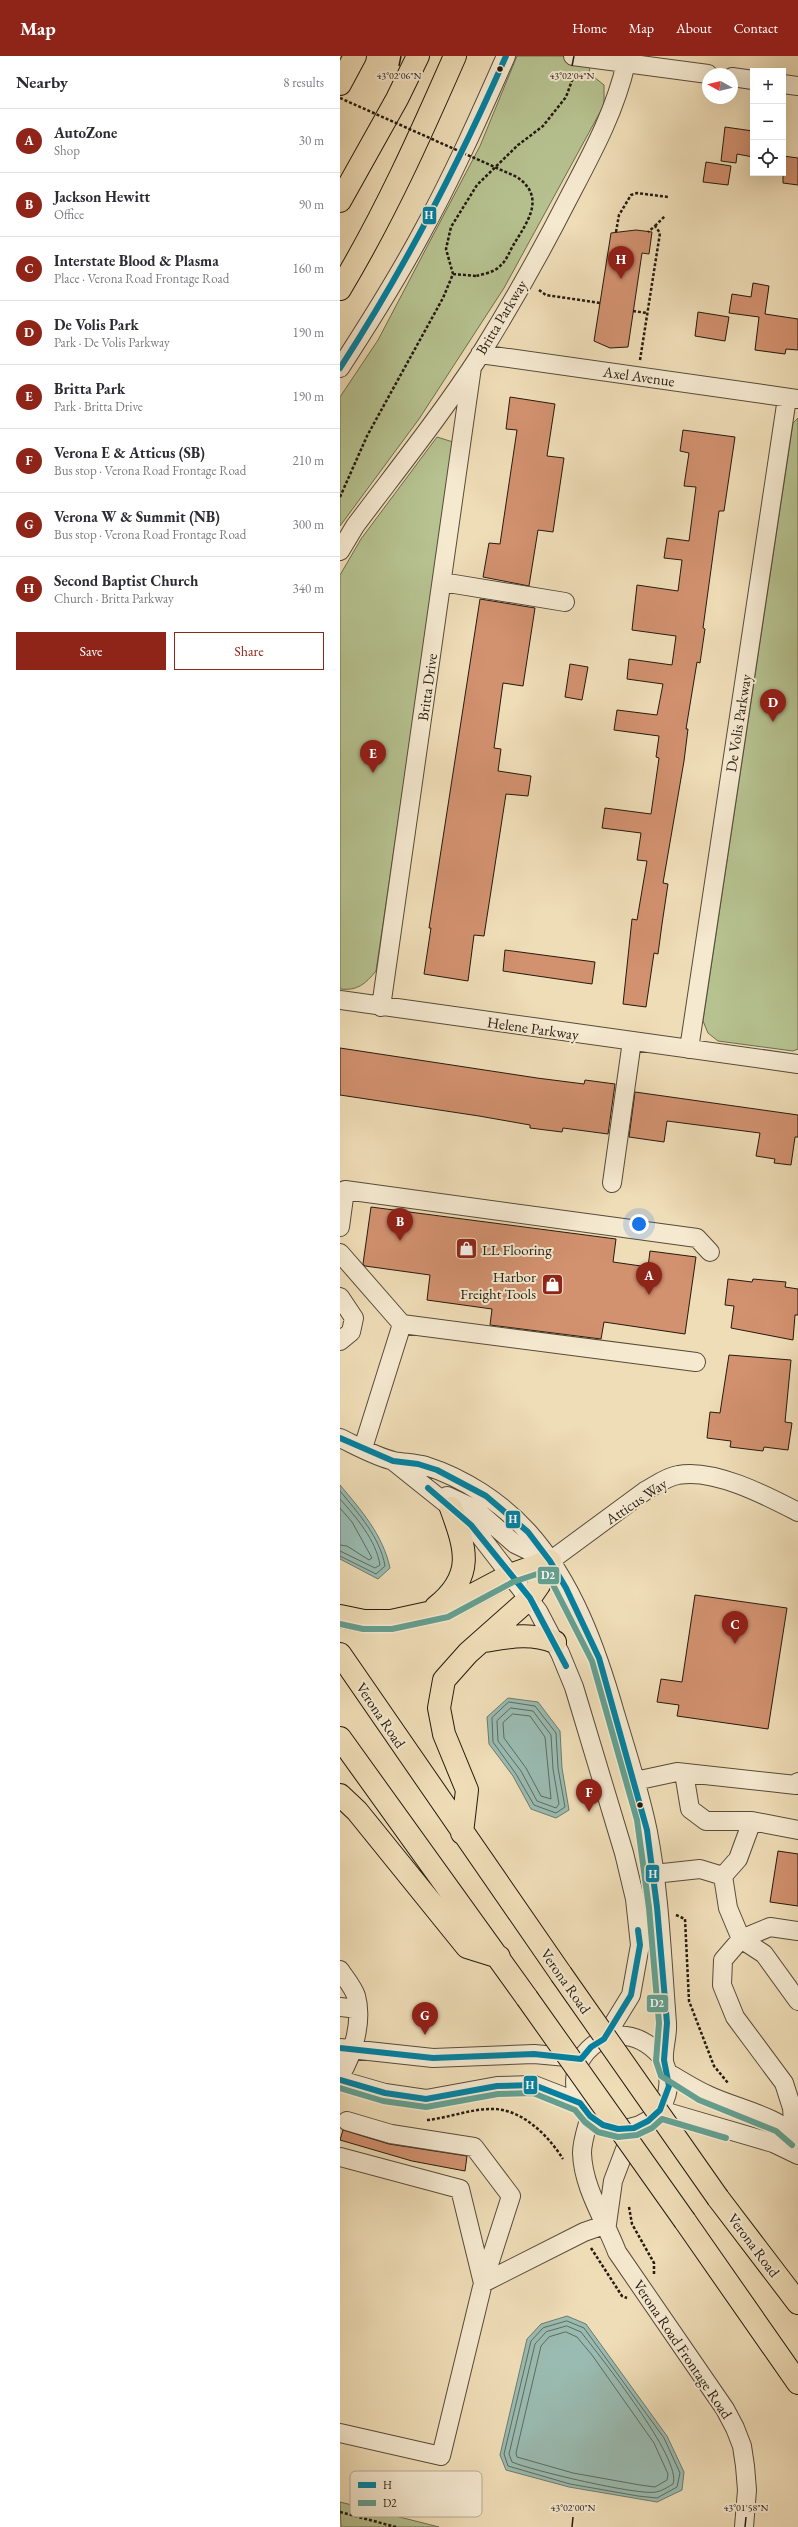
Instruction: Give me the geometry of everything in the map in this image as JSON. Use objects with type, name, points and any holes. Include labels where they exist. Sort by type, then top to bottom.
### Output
[{"type":"highway","points":[[340,84],[355,56]]},
{"type":"highway","points":[[340,201],[397,100],[418,56]]},
{"type":"highway","points":[[340,289],[393,193],[455,56]]},
{"type":"highway","points":[[428,1614],[443,1602],[461,1580],[465,1561],[464,1541],[452,1508]]},
{"type":"highway","points":[[340,1616],[364,1621],[391,1621],[428,1614],[446,1609],[510,1575],[550,1561]]},
{"type":"highway","points":[[462,1833],[467,1790],[444,1734],[439,1708],[444,1680],[468,1653],[484,1641],[530,1598],[539,1585],[550,1561]]},
{"type":"highway","points":[[484,1641],[520,1635],[541,1636],[555,1642]]},
{"type":"highway","name":"Verona Road","points":[[340,1654],[462,1833],[718,2198],[798,2303]]},
{"type":"highway","points":[[340,1738],[499,1958],[798,2383]]},
{"type":"highway","points":[[340,1795],[357,1811],[467,1947],[499,1958]]},
{"type":"street","points":[[340,368],[384,299],[420,235],[449,179],[506,56]]},
{"type":"street","points":[[574,56],[702,73]]},
{"type":"street","name":"Britta Parkway","points":[[340,551],[355,526],[476,360],[552,232],[600,139],[620,88],[626,63]]},
{"type":"street","points":[[738,78],[750,80]]},
{"type":"street","points":[[786,84],[798,86]]},
{"type":"street","name":"Axel Avenue","points":[[476,360],[637,376],[792,398]]},
{"type":"street","name":"Britta Drive","points":[[381,1007],[442,582],[476,360]]},
{"type":"street","name":"De Volis Parkway","points":[[689,1049],[792,398]]},
{"type":"street","points":[[442,582],[565,602]]},
{"type":"street","name":"Helene Parkway","points":[[340,1000],[381,1007],[798,1064]]},
{"type":"street","points":[[612,1183],[632,1041]]},
{"type":"street","points":[[340,1227],[342,1190],[696,1238],[710,1252]]},
{"type":"street","points":[[340,1253],[402,1324],[696,1362]]},
{"type":"street","points":[[340,1297],[354,1318],[351,1332],[340,1341]]},
{"type":"street","points":[[363,1448],[402,1324]]},
{"type":"street","points":[[340,1438],[393,1461],[471,1525],[530,1598],[555,1642],[574,1687],[590,1736],[635,1899],[640,1945],[631,1995],[604,2039]]},
{"type":"street","points":[[340,2080],[385,2093],[426,2099],[497,2086],[534,2085],[585,2110],[603,2125],[618,2129],[634,2128],[648,2121],[660,2110],[667,2092],[667,2023],[654,1874],[647,1830],[635,1781],[599,1658],[550,1561],[520,1524],[486,1496],[437,1470],[418,1464],[393,1461]]},
{"type":"street","name":"Atticus Way","points":[[550,1561],[645,1492],[664,1480],[679,1474],[697,1474],[730,1482],[798,1512]]},
{"type":"street","points":[[429,1489],[470,1506],[515,1544],[550,1561]]},
{"type":"street","points":[[635,1781],[684,1773],[796,1785],[798,1782]]},
{"type":"street","points":[[684,1773],[690,1809],[706,1821],[752,1821],[798,1830]]},
{"type":"street","points":[[752,1821],[738,1859],[724,1876],[728,1908],[741,1939],[764,1954],[798,2001]]},
{"type":"street","points":[[654,1874],[700,1869],[724,1876]]},
{"type":"street","points":[[796,2137],[792,2108],[784,2083],[735,2017],[722,1985],[723,1960],[741,1939],[770,1927],[798,1931]]},
{"type":"street","points":[[340,1970],[354,1992],[358,2009],[346,2048],[340,2076]]},
{"type":"street","points":[[340,2007],[358,2009]]},
{"type":"street","points":[[585,2110],[575,2089],[576,2073],[581,2059],[591,2047],[604,2039],[617,2036],[631,2036],[644,2040],[655,2049],[666,2067],[708,2095],[765,2118],[796,2137]]},
{"type":"street","points":[[346,2048],[433,2058],[534,2054],[581,2059]]},
{"type":"street","name":"Verona Road Frontage Road","points":[[585,2110],[582,2153],[590,2192],[607,2224],[617,2252],[725,2409],[742,2446],[747,2490],[744,2527]]},
{"type":"street","points":[[660,2110],[773,2143],[798,2155]]},
{"type":"street","points":[[340,2432],[441,2456],[483,2283],[511,2196],[474,2147],[391,2134],[347,2120]]},
{"type":"street","name":"Verona Road Frontage Road","points":[[607,2224],[612,2181],[634,2128]]},
{"type":"street","points":[[340,2157],[460,2189],[483,2283]]},
{"type":"street","points":[[483,2283],[584,2232],[607,2224]]},
{"type":"path","points":[[340,497],[367,436],[443,298],[453,274],[446,248],[451,227],[477,185],[518,145],[543,126],[566,97],[574,79],[574,56]]},
{"type":"path","points":[[340,98],[517,177],[526,183],[532,197],[534,209],[501,266],[476,276],[453,274]]},
{"type":"path","points":[[616,232],[618,215],[631,195],[638,193],[668,197]]},
{"type":"path","points":[[648,232],[665,216]]},
{"type":"path","points":[[637,376],[660,233],[655,226]]},
{"type":"path","points":[[523,280],[546,294],[600,303]]},
{"type":"path","points":[[633,311],[647,313]]},
{"type":"path","points":[[685,1919],[689,2001],[716,2070],[734,2086]]},
{"type":"path","points":[[425,2120],[445,2118],[490,2109],[510,2111],[524,2118],[553,2143],[565,2165]]},
{"type":"path","points":[[628,2200],[632,2224],[654,2263]]},
{"type":"path","points":[[584,2232],[600,2264],[622,2296]]},
{"type":"path","points":[[340,2512],[350,2515]]},
{"type":"path","points":[[359,2517],[396,2527]]},
{"type":"green space","points":[[517,56],[592,56],[589,73],[604,85],[604,105],[504,288],[419,419],[340,526],[340,397],[378,340],[480,146]]},
{"type":"green space","points":[[798,418],[798,1049],[793,1051],[718,1041],[708,1033],[703,1021],[793,423]]},
{"type":"green space","points":[[437,437],[453,442],[452,456],[376,971],[361,986],[352,989],[340,989],[340,575],[361,539]]},
{"type":"green space","points":[[340,2502],[350,2505],[350,2517],[399,2517],[439,2527],[341,2527]]},
{"type":"water","points":[[340,1485],[356,1504],[377,1534],[387,1556],[390,1568],[378,1579],[340,1559]]},
{"type":"water","points":[[508,1698],[538,1702],[560,1731],[562,1768],[569,1810],[556,1818],[531,1809],[513,1776],[489,1744],[487,1717]]},
{"type":"water","points":[[567,2316],[586,2324],[667,2436],[684,2472],[682,2490],[657,2502],[569,2487],[506,2470],[500,2455],[527,2339],[541,2324]]},
{"type":"building","points":[[725,127],[750,131],[750,156],[737,154],[736,163],[721,161]]},
{"type":"building","points":[[786,156],[798,158],[798,185],[783,183],[783,176],[786,176]]},
{"type":"building","points":[[706,162],[731,166],[728,185],[703,182]]},
{"type":"building","points":[[636,230],[652,232],[649,254],[642,253],[628,347],[610,348],[594,341],[611,233]]},
{"type":"building","points":[[753,283],[769,286],[765,314],[798,319],[798,350],[786,349],[785,354],[755,350],[759,317],[729,313],[732,294],[751,297]]},
{"type":"building","points":[[698,312],[729,317],[725,341],[695,336]]},
{"type":"building","points":[[510,397],[555,404],[547,456],[564,458],[553,532],[538,530],[529,586],[483,577],[489,543],[500,544],[517,430],[506,429]]},
{"type":"building","points":[[683,430],[735,437],[724,511],[719,511],[703,628],[705,629],[700,663],[697,662],[686,729],[688,729],[684,761],[663,883],[668,884],[658,954],[654,953],[646,1007],[623,1004],[632,919],[637,920],[647,861],[637,860],[641,833],[602,828],[605,808],[651,814],[659,758],[656,757],[659,736],[614,730],[617,710],[657,715],[663,684],[627,679],[629,659],[672,665],[676,636],[632,630],[637,585],[678,591],[682,560],[664,558],[667,538],[689,541],[696,487],[684,486],[689,453],[680,451]]},
{"type":"building","points":[[480,599],[535,608],[523,686],[503,683],[494,748],[501,749],[498,771],[531,776],[528,796],[506,794],[484,936],[474,935],[468,981],[424,974],[431,928],[429,928]]},
{"type":"building","points":[[570,664],[588,667],[582,700],[565,697]]},
{"type":"building","points":[[505,950],[595,962],[592,984],[503,971]]},
{"type":"building","points":[[340,1048],[537,1078],[584,1084],[585,1080],[615,1084],[608,1134],[563,1128],[562,1132],[530,1128],[530,1125],[479,1116],[340,1095]]},
{"type":"building","points":[[635,1092],[798,1115],[798,1137],[795,1137],[791,1165],[774,1163],[775,1159],[756,1156],[760,1133],[667,1121],[664,1142],[629,1137]]},
{"type":"building","points":[[371,1207],[616,1239],[613,1262],[648,1267],[650,1251],[696,1257],[685,1334],[604,1322],[601,1339],[490,1325],[492,1309],[427,1300],[430,1275],[365,1266],[363,1264]]},
{"type":"building","points":[[728,1279],[752,1282],[753,1279],[786,1282],[785,1287],[798,1289],[798,1315],[795,1315],[793,1340],[731,1328],[734,1306],[725,1305]]},
{"type":"building","points":[[729,1355],[791,1360],[785,1422],[792,1423],[788,1450],[764,1447],[763,1451],[730,1447],[731,1441],[707,1438],[710,1412],[720,1413]]},
{"type":"building","points":[[695,1595],[787,1608],[768,1729],[677,1716],[679,1705],[657,1702],[661,1679],[682,1682]]},
{"type":"building","points":[[778,1851],[798,1854],[798,1906],[770,1902]]},
{"type":"building","points":[[343,2130],[389,2144],[467,2156],[465,2171],[412,2161],[340,2140]]},
{"type":"transit line","name":"H","points":[[340,368],[387,292],[450,176],[506,56]]},
{"type":"transit line","name":"H","points":[[340,1438],[393,1461],[418,1464],[437,1470],[486,1496],[528,1532],[550,1561],[566,1588],[599,1658],[647,1830],[657,1907],[667,2023],[664,2060],[669,2086],[660,2110],[648,2121],[634,2128],[618,2129],[603,2125],[590,2116],[580,2103],[534,2085],[497,2086],[426,2099],[385,2093],[340,2080]]},
{"type":"transit line","name":"H","points":[[428,1488],[471,1525],[530,1598],[566,1666]]},
{"type":"transit line","name":"D2","points":[[340,1624],[363,1629],[392,1629],[448,1617],[513,1582],[546,1571],[592,1661],[637,1820],[649,1908],[659,2023],[656,2061],[661,2076],[699,2100],[776,2131],[792,2145]]},
{"type":"transit line","name":"H","points":[[340,2048],[433,2058],[534,2054],[581,2059],[591,2047],[604,2039],[631,1995],[640,1945],[638,1930]]},
{"type":"transit line","name":"D2","points":[[340,2088],[383,2101],[426,2107],[498,2094],[533,2093],[575,2110],[585,2122],[598,2132],[618,2137],[637,2135],[652,2128],[662,2119],[726,2138]]},
{"type":"place","name":"Second Baptist Church","points":[[621,279]]},
{"type":"place","name":"De Volis Park","points":[[773,722]]},
{"type":"place","name":"Britta Park","points":[[373,773]]},
{"type":"place","name":"Jackson Hewitt","points":[[400,1241]]},
{"type":"place","name":"LL Flooring","points":[[467,1249]]},
{"type":"place","name":"Harbor Freight Tools","points":[[552,1285]]},
{"type":"place","name":"AutoZone","points":[[649,1295]]},
{"type":"place","name":"Interstate Blood & Plasma","points":[[735,1644]]},
{"type":"place","name":"Verona E & Atticus (SB)","points":[[589,1812]]},
{"type":"place","name":"Verona W & Summit (NB)","points":[[425,2035]]}]
